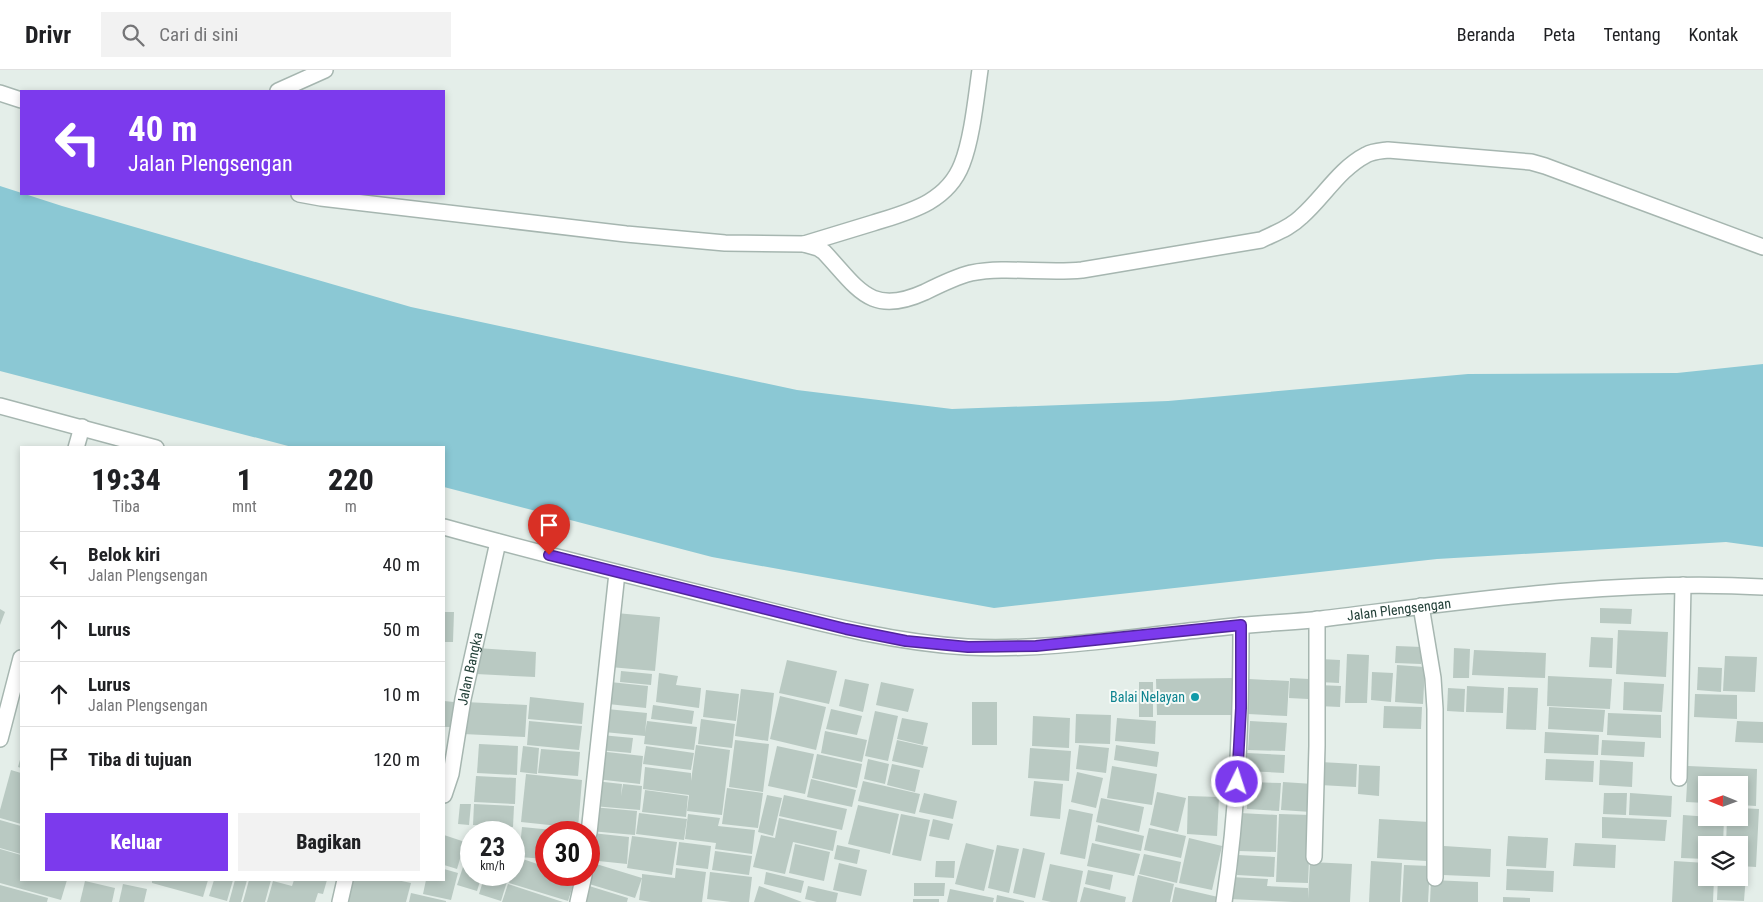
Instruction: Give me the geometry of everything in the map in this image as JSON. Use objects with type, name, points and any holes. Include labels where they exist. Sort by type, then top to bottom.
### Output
[{"type":"street","points":[[280,90],[325,70]]},
{"type":"street","points":[[804,244],[908,213],[940,195],[952,183],[962,164],[980,70]]},
{"type":"street","points":[[0,93],[20,100]]},
{"type":"street","points":[[304,195],[636,235],[725,243],[804,244],[824,252],[861,292],[878,301],[890,302],[903,300],[969,274],[987,271],[1065,272],[1261,240],[1285,228],[1301,217],[1345,171],[1366,155],[1388,150],[1531,162],[1763,247]]},
{"type":"street","points":[[0,406],[149,446]]},
{"type":"street","points":[[77,446],[82,427]]},
{"type":"street","points":[[445,527],[617,573],[590,821]]},
{"type":"street","name":"Jalan Bangka","points":[[445,792],[451,774],[463,699],[498,542]]},
{"type":"street","name":"Jalan Plengsengan","points":[[617,573],[837,627],[898,639],[968,647],[1036,646],[1317,619],[1510,595],[1683,585],[1763,587]]},
{"type":"street","points":[[1679,778],[1683,585]]},
{"type":"street","points":[[1421,606],[1433,678],[1435,708],[1434,878]]},
{"type":"street","points":[[1314,857],[1317,619]]},
{"type":"street","points":[[1224,902],[1231,858],[1238,768],[1241,708],[1241,625]]},
{"type":"street","points":[[0,739],[20,662]]},
{"type":"street","points":[[340,902],[345,881]]},
{"type":"street","points":[[578,902],[582,886]]},
{"type":"water","points":[[0,186],[20,192],[20,195],[28,195],[411,307],[797,390],[952,409],[1168,401],[1468,374],[1677,373],[1763,364],[1763,547],[1726,542],[1437,559],[994,608],[712,557],[445,487],[445,446],[288,446],[0,371]]},
{"type":"building","points":[[1600,608],[1632,609],[1631,624],[1600,623]]},
{"type":"building","points":[[0,609],[5,612],[0,625]]},
{"type":"building","points":[[445,612],[454,612],[453,642],[445,642]]},
{"type":"building","points":[[616,613],[660,617],[655,671],[610,667]]},
{"type":"building","points":[[1618,630],[1668,632],[1666,677],[1616,674]]},
{"type":"building","points":[[1591,637],[1613,638],[1612,668],[1589,667]]},
{"type":"building","points":[[1396,646],[1422,647],[1421,664],[1395,663]]},
{"type":"building","points":[[477,648],[536,652],[535,677],[476,674]]},
{"type":"building","points":[[1454,648],[1470,649],[1469,678],[1453,678]]},
{"type":"building","points":[[1474,650],[1546,653],[1545,678],[1472,675]]},
{"type":"building","points":[[1347,654],[1369,655],[1367,703],[1345,703]]},
{"type":"building","points":[[1725,656],[1757,657],[1755,692],[1723,691]]},
{"type":"building","points":[[1320,659],[1340,660],[1339,683],[1319,682]]},
{"type":"building","points":[[787,660],[837,671],[829,704],[779,693]]},
{"type":"building","points":[[1397,665],[1425,667],[1423,704],[1395,702]]},
{"type":"building","points":[[1698,667],[1722,668],[1721,692],[1697,690]]},
{"type":"building","points":[[621,671],[652,674],[651,685],[620,682]]},
{"type":"building","points":[[1372,672],[1393,673],[1391,702],[1371,700]]},
{"type":"building","points":[[659,673],[678,676],[676,685],[701,688],[699,708],[656,702]]},
{"type":"building","points":[[1548,676],[1612,679],[1610,709],[1547,706]]},
{"type":"building","name":"Balai Nelayan","points":[[1234,678],[1234,715],[1157,715],[1156,679]]},
{"type":"building","points":[[1290,678],[1309,679],[1308,699],[1289,698]]},
{"type":"building","points":[[845,679],[869,684],[863,712],[839,706]]},
{"type":"building","points":[[1249,679],[1289,681],[1287,716],[1248,714]]},
{"type":"building","points":[[610,682],[648,686],[646,708],[608,704]]},
{"type":"building","points":[[881,682],[914,689],[908,712],[876,705]]},
{"type":"building","points":[[1139,682],[1153,682],[1153,717],[1139,717]]},
{"type":"building","points":[[1624,682],[1664,684],[1662,712],[1623,710]]},
{"type":"building","points":[[1319,685],[1341,686],[1340,707],[1318,706]]},
{"type":"building","points":[[1467,686],[1504,688],[1503,713],[1466,712]]},
{"type":"building","points":[[1508,687],[1538,688],[1536,730],[1506,729]]},
{"type":"building","points":[[1448,688],[1465,689],[1464,712],[1447,711]]},
{"type":"building","points":[[741,689],[774,693],[768,741],[735,736]]},
{"type":"building","points":[[706,690],[739,694],[736,721],[703,717]]},
{"type":"building","points":[[1695,694],[1737,695],[1737,719],[1694,717]]},
{"type":"building","points":[[780,696],[826,707],[816,750],[770,739]]},
{"type":"building","points":[[530,697],[584,703],[582,724],[528,719]]},
{"type":"building","points":[[445,701],[454,702],[453,727],[445,727]]},
{"type":"building","points":[[465,702],[527,705],[525,737],[463,734]]},
{"type":"building","points":[[972,702],[997,702],[997,745],[972,745]]},
{"type":"building","points":[[653,705],[694,711],[692,724],[651,719]]},
{"type":"building","points":[[1384,706],[1422,707],[1421,729],[1383,728]]},
{"type":"building","points":[[1549,707],[1605,710],[1603,732],[1548,729]]},
{"type":"building","points":[[607,709],[647,713],[645,733],[647,721],[697,727],[694,750],[644,744],[645,736],[604,732]]},
{"type":"building","points":[[831,709],[862,716],[857,735],[826,729]]},
{"type":"building","points":[[875,711],[898,716],[888,761],[865,756]]},
{"type":"building","points":[[1608,713],[1661,715],[1661,738],[1607,735]]},
{"type":"building","points":[[1076,714],[1111,715],[1110,744],[1075,743]]},
{"type":"building","points":[[1033,716],[1070,718],[1069,748],[1032,746]]},
{"type":"building","points":[[902,718],[928,723],[923,745],[897,739]]},
{"type":"building","points":[[1117,718],[1156,721],[1155,744],[1115,741]]},
{"type":"building","points":[[701,719],[735,724],[732,748],[698,744]]},
{"type":"building","points":[[529,721],[582,726],[579,750],[527,745]]},
{"type":"building","points":[[1250,721],[1287,723],[1285,751],[1248,750]]},
{"type":"building","points":[[1737,721],[1763,722],[1763,743],[1735,742]]},
{"type":"building","points":[[825,731],[867,740],[862,762],[821,753]]},
{"type":"building","points":[[1545,732],[1599,735],[1598,755],[1544,753]]},
{"type":"building","points":[[601,735],[633,738],[631,753],[599,750]]},
{"type":"building","points":[[735,740],[769,744],[763,792],[729,787]]},
{"type":"building","points":[[897,740],[928,747],[923,768],[892,761]]},
{"type":"building","points":[[1602,740],[1645,742],[1644,757],[1601,755]]},
{"type":"building","points":[[479,744],[518,746],[517,775],[477,773]]},
{"type":"building","points":[[696,745],[730,750],[722,815],[687,811],[689,795],[643,789],[645,767],[691,773],[691,781]]},
{"type":"building","points":[[1079,745],[1109,748],[1106,773],[1076,769]]},
{"type":"building","points":[[1116,745],[1159,752],[1157,767],[1114,760]]},
{"type":"building","points":[[523,746],[539,748],[537,774],[520,772]]},
{"type":"building","points":[[646,746],[694,753],[691,770],[643,764]]},
{"type":"building","points":[[777,746],[814,754],[805,794],[768,786]]},
{"type":"building","points":[[1030,748],[1071,751],[1069,781],[1028,778]]},
{"type":"building","points":[[541,749],[580,752],[578,776],[538,773]]},
{"type":"building","points":[[598,751],[643,756],[640,784],[596,779]]},
{"type":"building","points":[[1247,753],[1285,755],[1284,773],[1246,771]]},
{"type":"building","points":[[817,754],[862,764],[857,788],[812,778]]},
{"type":"building","points":[[868,759],[889,764],[885,784],[864,779]]},
{"type":"building","points":[[1546,759],[1594,761],[1593,782],[1545,780]]},
{"type":"building","points":[[1600,760],[1633,762],[1632,787],[1599,785]]},
{"type":"building","points":[[1320,762],[1357,764],[1356,787],[1320,785]]},
{"type":"building","points":[[892,764],[920,770],[915,792],[887,785]]},
{"type":"building","points":[[1359,765],[1380,766],[1379,796],[1358,794]]},
{"type":"building","points":[[1112,766],[1157,774],[1152,805],[1107,798]]},
{"type":"building","points":[[1688,766],[1757,769],[1756,806],[1748,806],[1748,776],[1698,776],[1698,803],[1686,802]]},
{"type":"building","points":[[11,770],[20,773],[20,824],[0,818],[0,810]]},
{"type":"building","points":[[1077,772],[1103,778],[1096,808],[1071,802]]},
{"type":"building","points":[[526,774],[582,780],[579,821],[535,821],[535,823],[521,821]]},
{"type":"building","points":[[476,776],[516,778],[515,804],[474,802]]},
{"type":"building","points":[[811,779],[856,790],[852,807],[807,797]]},
{"type":"building","points":[[595,781],[622,784],[621,796],[623,784],[642,786],[640,810],[593,806]]},
{"type":"building","points":[[863,781],[920,794],[915,814],[858,801]]},
{"type":"building","points":[[1034,781],[1063,784],[1060,819],[1030,816]]},
{"type":"building","points":[[1248,782],[1281,783],[1279,811],[1247,809]]},
{"type":"building","points":[[1283,782],[1313,784],[1311,812],[1281,810]]},
{"type":"building","points":[[727,788],[763,793],[758,828],[722,824]]},
{"type":"building","points":[[645,790],[688,796],[686,817],[642,812]]},
{"type":"building","points":[[1157,792],[1186,798],[1178,832],[1150,825]]},
{"type":"building","points":[[924,793],[957,801],[953,819],[919,812]]},
{"type":"building","points":[[1604,793],[1627,793],[1626,815],[1603,814]]},
{"type":"building","points":[[1630,793],[1672,796],[1671,817],[1629,815]]},
{"type":"building","points":[[767,795],[782,798],[773,836],[758,832]]},
{"type":"building","points":[[784,795],[847,809],[842,830],[779,816]]},
{"type":"building","points":[[1188,796],[1219,797],[1217,836],[1187,834]]},
{"type":"building","points":[[1101,798],[1144,807],[1139,832],[1096,822]]},
{"type":"building","points":[[460,804],[471,804],[469,821],[460,821],[460,824],[458,824]]},
{"type":"building","points":[[474,804],[514,806],[513,821],[473,821]]},
{"type":"building","points":[[858,805],[899,814],[890,854],[848,844]]},
{"type":"building","points":[[592,807],[637,811],[635,835],[600,832],[600,821],[591,821]]},
{"type":"building","points":[[1748,808],[1759,809],[1756,867],[1748,867],[1748,836],[1726,836],[1727,826],[1748,826]]},
{"type":"building","points":[[1069,809],[1093,814],[1085,859],[1060,854]]},
{"type":"building","points":[[639,813],[687,819],[684,840],[636,834]]},
{"type":"building","points":[[1240,813],[1277,815],[1276,852],[1239,851]]},
{"type":"building","points":[[688,814],[720,818],[718,826],[755,830],[752,854],[715,849],[716,843],[685,839]]},
{"type":"building","points":[[901,814],[930,820],[921,861],[892,855]]},
{"type":"building","points":[[1279,814],[1311,815],[1308,883],[1276,882]]},
{"type":"building","points":[[1683,815],[1698,816],[1698,826],[1724,826],[1723,836],[1698,836],[1698,859],[1681,858]]},
{"type":"building","points":[[1602,817],[1667,820],[1665,841],[1602,838]]},
{"type":"building","points":[[779,818],[837,831],[833,851],[793,842],[785,874],[753,867],[761,835],[775,838]]},
{"type":"building","points":[[933,819],[953,824],[949,840],[929,836]]},
{"type":"building","points":[[1379,819],[1429,822],[1427,861],[1377,858]]},
{"type":"building","points":[[0,820],[20,826],[20,854],[0,848]]},
{"type":"building","points":[[1098,825],[1144,836],[1141,851],[1095,841]]},
{"type":"building","points":[[525,827],[535,828],[535,858],[525,857]]},
{"type":"building","points":[[1149,828],[1186,836],[1181,858],[1144,850]]},
{"type":"building","points":[[600,834],[629,837],[627,864],[600,861]]},
{"type":"building","points":[[445,835],[460,840],[460,859],[457,869],[445,865]]},
{"type":"building","points":[[632,836],[677,842],[672,875],[627,868]]},
{"type":"building","points":[[1508,836],[1548,838],[1546,868],[1506,866]]},
{"type":"building","points":[[1189,838],[1222,846],[1212,890],[1179,883]]},
{"type":"building","points":[[679,842],[711,846],[708,869],[676,865]]},
{"type":"building","points":[[966,843],[994,850],[984,891],[955,884]]},
{"type":"building","points":[[1092,843],[1140,854],[1134,876],[1087,866]]},
{"type":"building","points":[[1575,843],[1616,845],[1615,868],[1573,866]]},
{"type":"building","points":[[795,844],[830,852],[824,881],[789,873]]},
{"type":"building","points":[[837,845],[860,850],[857,864],[834,859]]},
{"type":"building","points":[[997,845],[1019,849],[1009,893],[988,888]]},
{"type":"building","points":[[1444,846],[1491,849],[1490,877],[1443,875]]},
{"type":"building","points":[[1023,848],[1045,853],[1035,898],[1013,893]]},
{"type":"building","points":[[0,849],[20,855],[20,881],[67,881],[61,900],[0,883]]},
{"type":"building","points":[[715,851],[752,856],[749,875],[712,870]]},
{"type":"building","points":[[1144,854],[1181,862],[1177,883],[1139,874]]},
{"type":"building","points":[[1238,855],[1275,857],[1274,877],[1237,875]]},
{"type":"building","points":[[525,860],[535,863],[535,886],[573,886],[568,901],[519,886],[525,886]]},
{"type":"building","points":[[936,861],[955,861],[954,878],[935,877]]},
{"type":"building","points":[[1371,861],[1402,863],[1400,902],[1369,902]]},
{"type":"building","points":[[1674,861],[1698,862],[1698,886],[1714,886],[1713,902],[1672,902]]},
{"type":"building","points":[[1310,862],[1352,864],[1350,902],[1230,899],[1231,877],[1268,879],[1267,886],[1308,888],[1308,899]]},
{"type":"building","points":[[839,863],[867,870],[861,896],[833,890]]},
{"type":"building","points":[[1050,864],[1083,871],[1077,902],[1042,900]]},
{"type":"building","points":[[600,865],[642,878],[635,898],[596,886],[600,886]]},
{"type":"building","points":[[1404,865],[1430,866],[1428,902],[1402,902]]},
{"type":"building","points":[[676,868],[706,872],[702,902],[651,902],[639,900],[642,874],[675,878]]},
{"type":"building","points":[[445,869],[458,873],[451,900],[423,894],[426,881],[445,881]]},
{"type":"building","points":[[1507,869],[1554,871],[1553,892],[1506,890]]},
{"type":"building","points":[[1088,870],[1113,875],[1110,890],[1085,884]]},
{"type":"building","points":[[710,872],[752,877],[749,902],[707,899]]},
{"type":"building","points":[[766,872],[804,881],[801,893],[764,884]]},
{"type":"building","points":[[1138,875],[1174,884],[1170,902],[1132,902]]},
{"type":"building","points":[[1431,880],[1478,882],[1478,902],[1430,902]]},
{"type":"building","points":[[85,881],[115,888],[112,902],[80,902]]},
{"type":"building","points":[[152,881],[208,881],[203,897],[152,883]]},
{"type":"building","points":[[214,881],[233,881],[227,901],[209,896]]},
{"type":"building","points":[[235,881],[247,881],[241,902],[229,902]]},
{"type":"building","points":[[249,881],[271,881],[265,902],[243,902]]},
{"type":"building","points":[[273,881],[292,886],[294,881],[327,881],[323,894],[318,893],[315,902],[267,902]]},
{"type":"building","points":[[350,881],[402,881],[411,883],[406,902],[345,902]]},
{"type":"building","points":[[914,883],[945,883],[944,896],[914,896]]},
{"type":"building","points":[[123,884],[147,889],[144,902],[119,902]]},
{"type":"building","points":[[0,885],[48,898],[47,902],[0,902]]},
{"type":"building","points":[[460,886],[479,886],[477,891]]},
{"type":"building","points":[[482,886],[506,886],[501,901],[479,894]]},
{"type":"building","points":[[507,886],[514,886],[563,902],[502,902]]},
{"type":"building","points":[[586,886],[628,898],[627,902],[581,902]]},
{"type":"building","points":[[759,886],[802,902],[754,902]]},
{"type":"building","points":[[808,886],[838,893],[836,902],[817,902],[805,899]]},
{"type":"building","points":[[1718,886],[1745,886],[1744,901],[1717,900]]},
{"type":"building","points":[[1084,887],[1126,897],[1125,902],[1080,902]]},
{"type":"building","points":[[1175,887],[1218,897],[1216,902],[1172,902]]},
{"type":"building","points":[[950,889],[994,898],[993,902],[947,902]]},
{"type":"building","points":[[411,893],[446,901],[446,902],[409,902]]},
{"type":"building","points":[[997,895],[1024,901],[1024,902],[996,902]]},
{"type":"building","points":[[1503,897],[1530,898],[1530,902],[1503,902]]},
{"type":"building","points":[[913,899],[939,899],[939,902],[913,902]]},
{"type":"place","name":"Balai Nelayan","points":[[1195,697]]},
{"type":"route","points":[[549,555],[846,629],[906,641],[968,647],[1036,646],[1241,625],[1241,708],[1237,782]]}]
